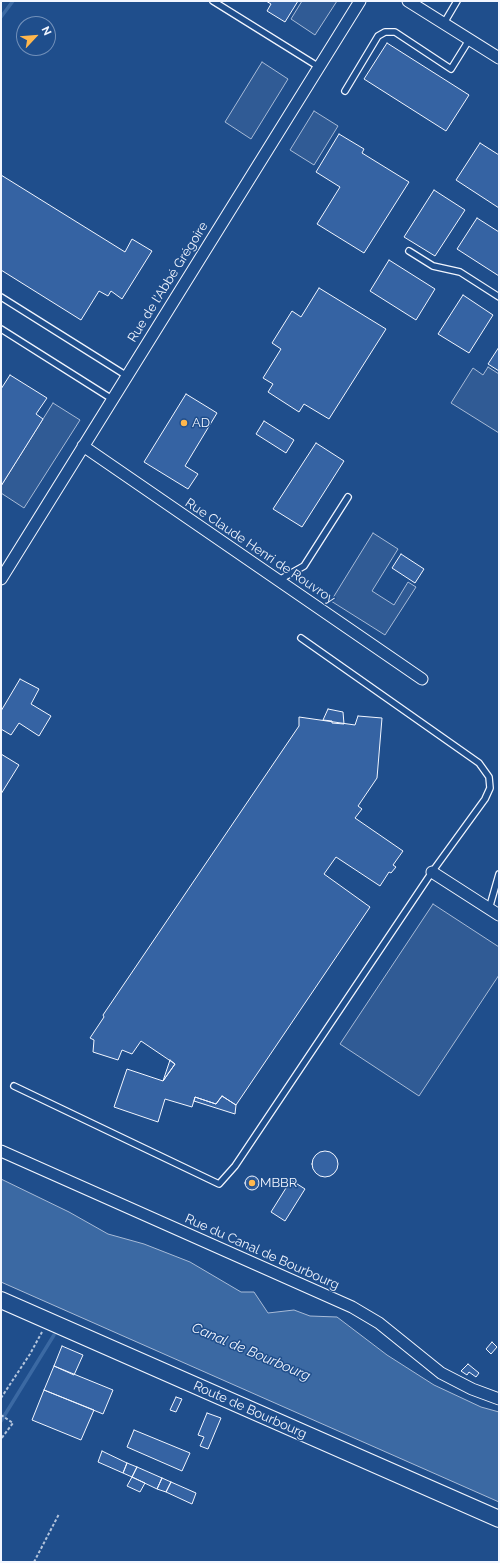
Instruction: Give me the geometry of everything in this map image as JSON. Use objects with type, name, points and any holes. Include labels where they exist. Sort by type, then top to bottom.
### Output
[{"type":"main road","name":"Route de Bourbourg","points":[[1,1300],[499,1519]]},
{"type":"street","name":"Rue de l'Abbé Grégoire","points":[[2,573],[127,376],[360,1]]},
{"type":"street","points":[[408,1],[499,58]]},
{"type":"street","name":"Rue Claude Henri de Rouvroy","points":[[83,446],[422,678]]},
{"type":"street","points":[[432,872],[494,912]]},
{"type":"street","name":"Rue du Canal de Bourbourg","points":[[1,1151],[352,1307],[383,1326],[441,1373],[472,1389],[499,1399]]},
{"type":"lane","points":[[213,1],[319,67]]},
{"type":"lane","points":[[444,23],[457,1]]},
{"type":"lane","points":[[345,91],[378,36],[385,32],[395,32],[451,69],[469,40]]},
{"type":"lane","points":[[409,251],[433,266],[460,272],[499,297]]},
{"type":"lane","points":[[1,297],[127,376]]},
{"type":"lane","points":[[1,329],[112,399]]},
{"type":"lane","points":[[278,580],[304,566],[348,498]]},
{"type":"lane","points":[[14,1086],[219,1184],[235,1166],[432,872],[488,793],[490,782],[487,771],[479,763],[301,638]]},
{"type":"lane","points":[[494,912],[499,874]]},
{"type":"path","points":[[1,1398],[30,1354],[47,1321]]},
{"type":"path","points":[[1,1416],[13,1423],[1,1439]]},
{"type":"path","points":[[34,1562],[59,1514]]},
{"type":"shaded area","points":[[302,1],[337,1],[315,35],[291,19]]},
{"type":"shaded area","points":[[262,62],[288,79],[251,139],[225,122]]},
{"type":"shaded area","points":[[314,111],[338,126],[314,165],[290,150]]},
{"type":"shaded area","points":[[488,367],[499,374],[499,433],[451,403],[473,368],[483,375]]},
{"type":"shaded area","points":[[53,403],[80,420],[24,508],[1,493],[1,486]]},
{"type":"shaded area","points":[[373,533],[398,549],[372,591],[394,605],[408,582],[416,587],[385,635],[331,601]]},
{"type":"shaded area","points":[[433,904],[499,947],[499,975],[419,1096],[340,1044]]},
{"type":"water","name":"Canal de Bourbourg","points":[[1,1179],[69,1212],[108,1234],[144,1244],[190,1262],[241,1292],[254,1292],[268,1313],[294,1310],[310,1316],[337,1317],[387,1355],[434,1385],[481,1407],[499,1412],[499,1502],[1,1282]]},
{"type":"building","points":[[266,1],[298,1],[285,22],[267,11],[271,4]]},
{"type":"building","points":[[387,43],[469,95],[446,131],[364,79]]},
{"type":"building","points":[[339,134],[364,149],[362,153],[409,182],[364,253],[317,224],[340,187],[316,172]]},
{"type":"building","points":[[480,143],[499,155],[499,208],[456,180]]},
{"type":"building","points":[[1,175],[125,252],[132,239],[152,251],[122,299],[111,291],[108,296],[99,291],[81,320],[1,270]]},
{"type":"building","points":[[434,190],[465,210],[435,256],[404,237]]},
{"type":"building","points":[[477,218],[499,232],[499,276],[457,249]]},
{"type":"building","points":[[389,260],[435,289],[416,320],[370,291]]},
{"type":"building","points":[[319,288],[386,329],[329,419],[304,404],[299,412],[268,392],[273,384],[263,378],[281,349],[272,343],[292,311],[301,317]]},
{"type":"building","points":[[463,295],[493,315],[469,353],[438,334]]},
{"type":"building","points":[[499,347],[499,371],[488,364]]},
{"type":"building","points":[[10,375],[47,398],[36,414],[43,419],[1,486],[1,389]]},
{"type":"building","points":[[186,394],[217,413],[185,466],[198,474],[188,489],[144,462]]},
{"type":"building","points":[[264,421],[294,440],[286,453],[256,434]]},
{"type":"building","points":[[316,443],[344,461],[302,527],[273,509]]},
{"type":"building","points":[[401,554],[424,569],[415,583],[392,568]]},
{"type":"building","points":[[20,679],[39,689],[31,704],[51,716],[39,736],[19,723],[11,735],[1,729],[1,711]]},
{"type":"building","points":[[328,709],[343,712],[344,724],[332,723],[332,721],[323,720]]},
{"type":"building","points":[[358,716],[382,718],[377,778],[358,806],[362,809],[355,818],[403,851],[393,865],[396,867],[391,873],[389,872],[380,886],[336,857],[324,874],[370,907],[236,1105],[222,1096],[216,1104],[195,1097],[192,1107],[165,1099],[158,1122],[114,1107],[127,1069],[163,1081],[175,1064],[141,1041],[132,1054],[122,1050],[118,1060],[93,1052],[94,1040],[90,1038],[104,1017],[103,1015],[299,726],[299,717],[355,725]]},
{"type":"building","points":[[1,754],[19,765],[1,794]]},
{"type":"building","points":[[170,1060],[175,1064],[163,1081]]},
{"type":"building","points":[[222,1096],[236,1105],[235,1114],[194,1101],[195,1097],[216,1104]]},
{"type":"building","points":[[325,1151],[334,1155],[338,1164],[334,1173],[325,1177],[316,1173],[312,1164],[316,1155]]},
{"type":"building","name":"MBBR","points":[[249,1176],[255,1176],[259,1180],[259,1186],[255,1190],[249,1190],[245,1186],[245,1180]]},
{"type":"building","points":[[291,1180],[305,1189],[285,1221],[271,1212]]},
{"type":"building","points":[[492,1342],[497,1347],[491,1354],[486,1349]]},
{"type":"building","points":[[62,1346],[83,1355],[74,1375],[54,1366]]},
{"type":"building","points":[[468,1364],[479,1373],[476,1377],[469,1372],[467,1375],[461,1371]]},
{"type":"building","points":[[54,1366],[113,1390],[103,1414],[44,1390]]},
{"type":"building","points":[[44,1390],[94,1410],[81,1440],[32,1420]]},
{"type":"building","points":[[176,1397],[182,1399],[176,1412],[170,1410]]},
{"type":"building","points":[[207,1413],[221,1418],[208,1449],[200,1446],[204,1437],[198,1435]]},
{"type":"building","points":[[134,1430],[190,1453],[182,1471],[127,1447]]},
{"type":"building","points":[[102,1451],[127,1463],[123,1473],[98,1462]]},
{"type":"building","points":[[127,1463],[137,1467],[132,1477],[123,1473]]},
{"type":"building","points":[[137,1467],[162,1478],[157,1489],[132,1477]]},
{"type":"building","points":[[132,1477],[145,1483],[140,1492],[127,1486]]},
{"type":"building","points":[[162,1478],[171,1482],[166,1492],[157,1489]]},
{"type":"building","points":[[171,1482],[196,1493],[192,1504],[166,1492]]},
{"type":"waterway","points":[[1,17],[13,1]]},
{"type":"waterway","points":[[1,1421],[54,1335]]},
{"type":"place","name":"AD","points":[[184,423]]},
{"type":"place","name":"MBBR","points":[[252,1183]]}]
